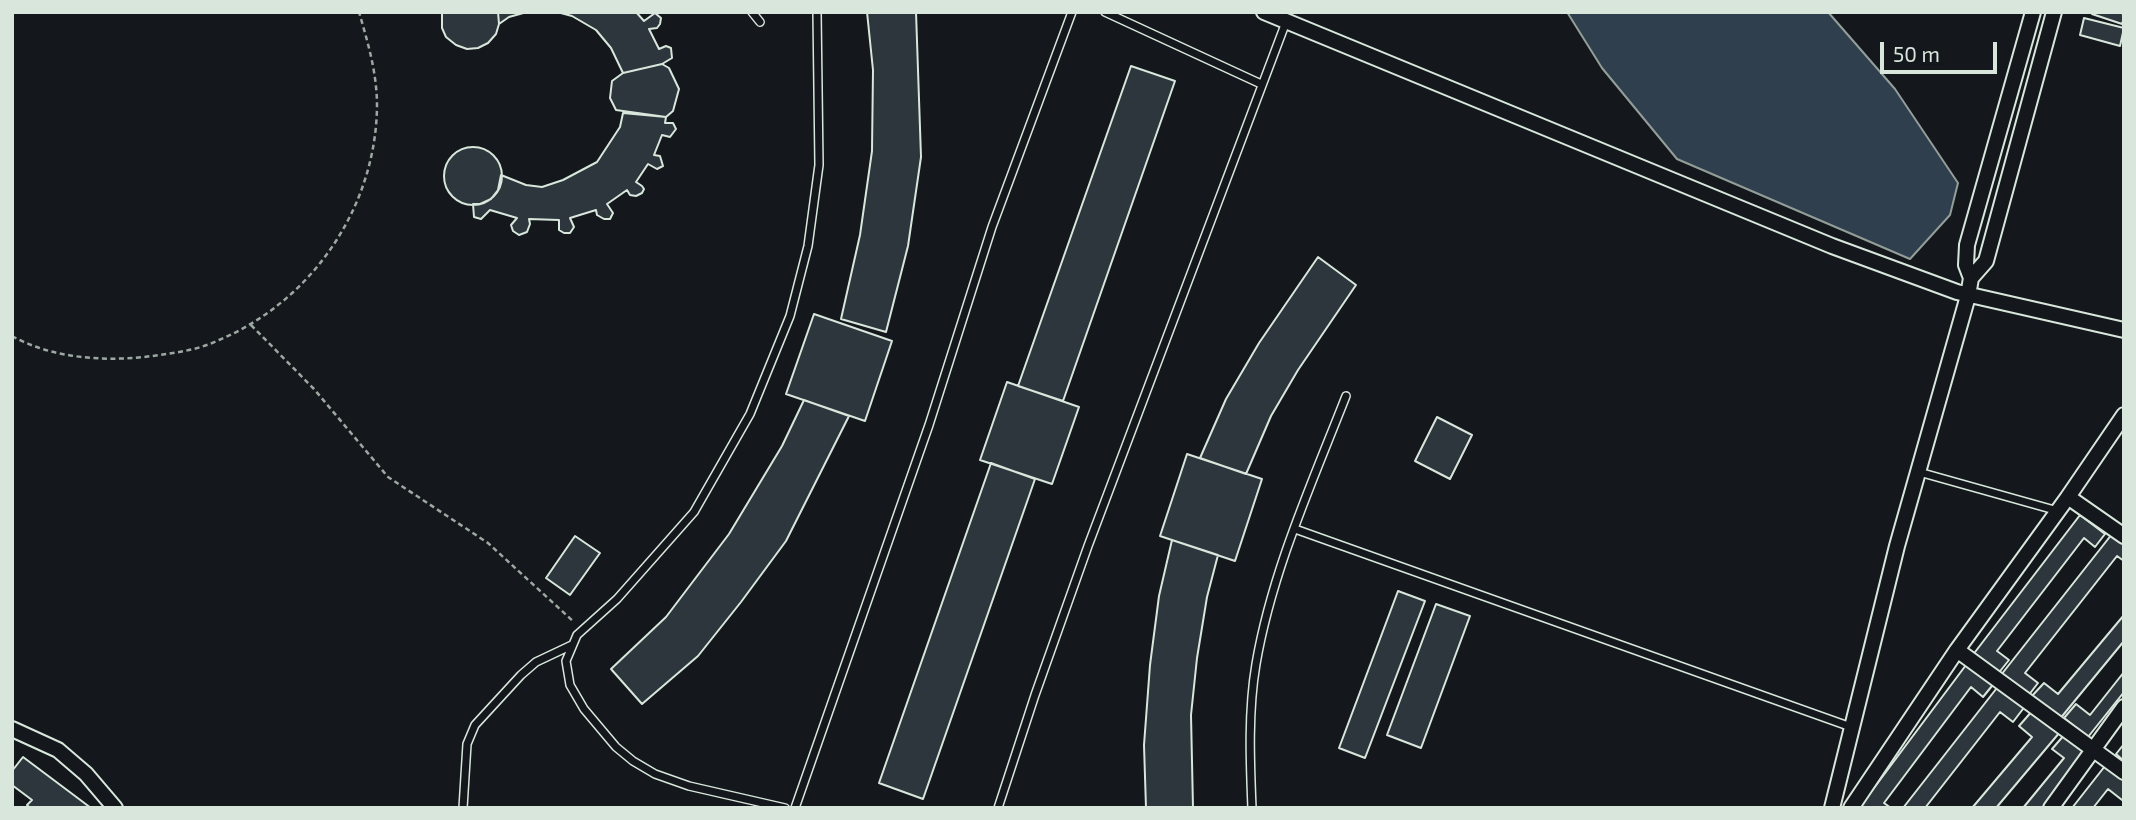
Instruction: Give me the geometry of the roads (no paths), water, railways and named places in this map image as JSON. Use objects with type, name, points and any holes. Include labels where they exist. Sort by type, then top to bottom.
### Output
[{"type":"street","points":[[1264,12],[1832,246],[1968,296],[2124,330]]},
{"type":"street","points":[[1834,806],[1897,546],[1968,296],[1971,278],[1966,265],[1967,245],[2033,12]]},
{"type":"street","points":[[1971,278],[1986,261],[2054,12]]},
{"type":"street","points":[[1851,808],[1957,650],[2124,415]]},
{"type":"street","points":[[2068,496],[2124,536]]},
{"type":"street","points":[[1957,650],[2124,772]]},
{"type":"street","points":[[2051,808],[2124,707]]},
{"type":"street","points":[[12,729],[58,750],[86,774],[116,808]]},
{"type":"lane","points":[[752,12],[760,22]]},
{"type":"lane","points":[[785,808],[689,786],[655,774],[633,761],[616,747],[584,709],[570,685],[566,661],[577,635],[617,599],[694,512],[750,414],[790,316],[808,246],[819,165],[817,12]]},
{"type":"lane","points":[[795,808],[929,425],[992,227],[1072,12]]},
{"type":"lane","points":[[1105,12],[1261,84]]},
{"type":"lane","points":[[998,808],[1084,559],[1286,22]]},
{"type":"lane","points":[[1252,808],[1250,758],[1256,664],[1279,569],[1346,396]]},
{"type":"lane","points":[[1918,472],[2057,510]]},
{"type":"lane","points":[[1295,529],[1852,727]]},
{"type":"lane","points":[[463,808],[467,744],[475,725],[536,662],[573,645]]},
{"type":"water","points":[[1567,12],[1828,12],[1895,89],[1958,183],[1950,215],[1910,259],[1677,159],[1602,68]]}]
